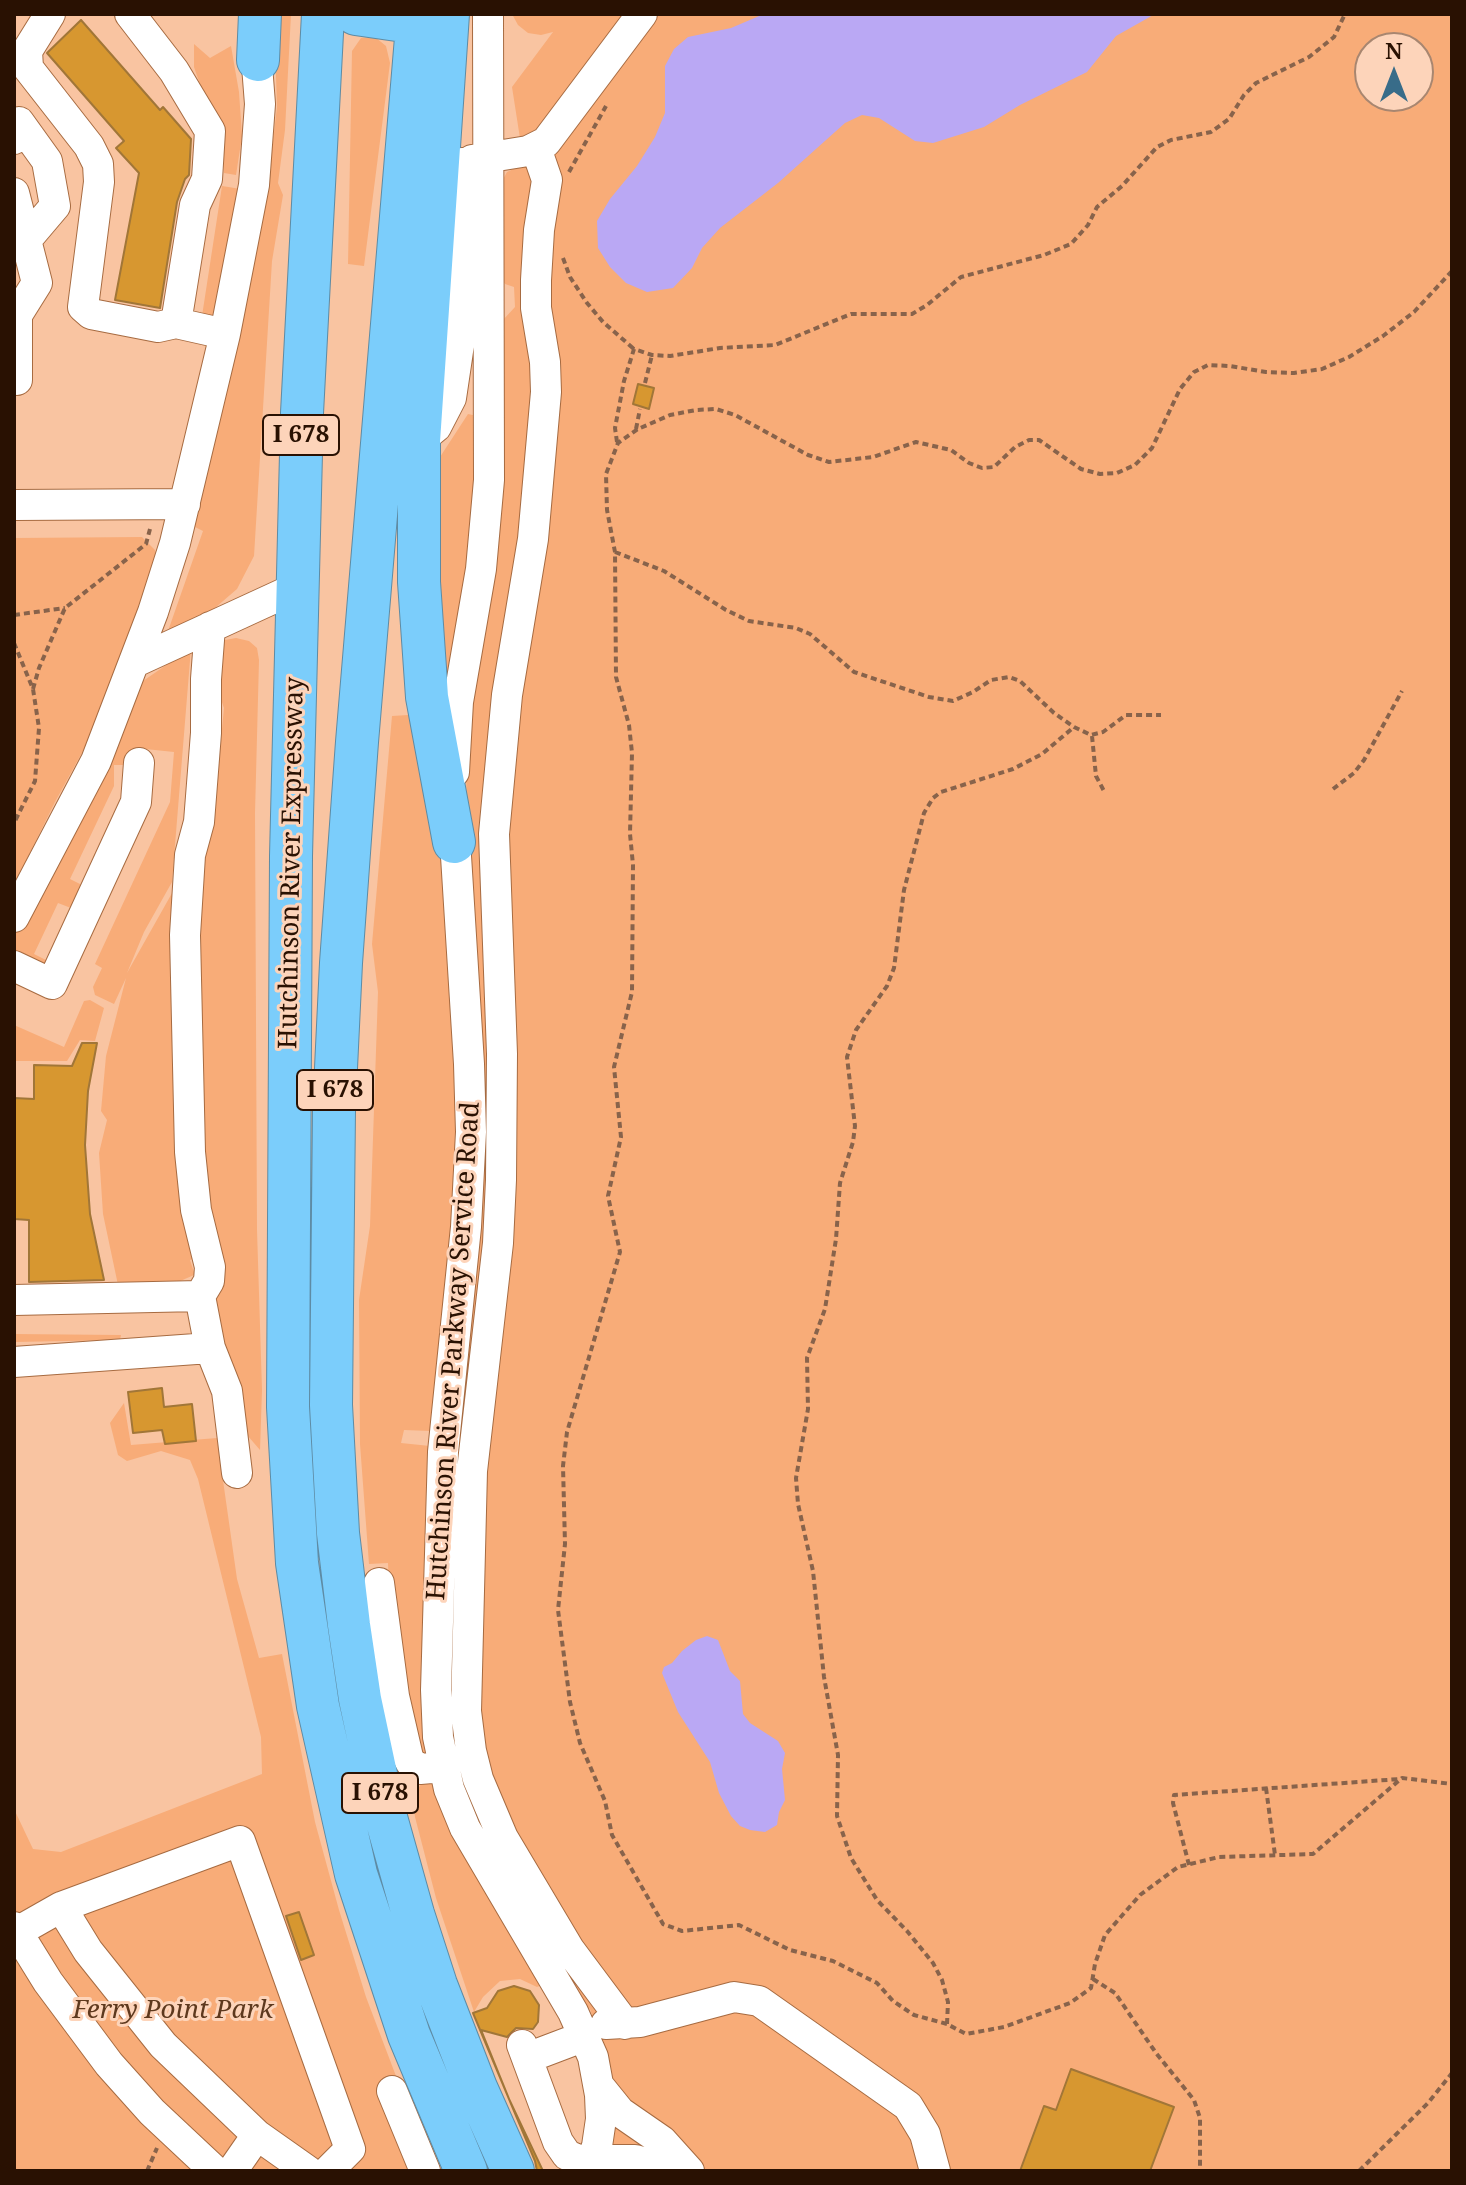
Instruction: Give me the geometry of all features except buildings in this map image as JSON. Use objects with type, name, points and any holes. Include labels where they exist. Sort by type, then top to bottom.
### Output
[{"type":"highway","points":[[258,60],[260,14]]},
{"type":"highway","name":"Hutchinson River Expressway","points":[[323,14],[310,230],[291,856],[288,1407],[297,1563],[316,1694],[341,1814],[378,1946],[409,2035],[466,2171]]},
{"type":"highway","points":[[356,14],[428,17],[449,159],[400,444],[419,582],[423,660],[430,715],[454,842]]},
{"type":"highway","name":"Hutchinson River Expressway","points":[[400,444],[351,816],[337,1037],[331,1405],[338,1533],[352,1650],[365,1723],[402,1879],[449,2021],[513,2171]]},
{"type":"street","points":[[50,14],[27,51],[28,68],[89,146],[98,164],[99,182],[83,307],[91,314],[158,327],[176,323],[225,334]]},
{"type":"street","points":[[130,14],[174,71],[210,131],[207,179],[195,205],[176,323]]},
{"type":"street","points":[[14,917],[96,761],[161,590],[185,504],[225,334],[257,165],[260,124],[258,60],[252,14]]},
{"type":"street","name":"Hutchinson River Parkway Service Road","points":[[488,14],[449,159],[489,480],[481,569],[456,725],[454,842],[471,1132],[466,1227],[442,1464],[436,1705],[443,1767],[453,1802],[472,1841],[579,2024],[593,2057],[599,2086],[600,2129],[589,2168]]},
{"type":"street","points":[[449,159],[512,154],[536,148],[556,132],[642,14]]},
{"type":"street","points":[[14,139],[19,122],[47,161],[55,206],[27,239]]},
{"type":"street","points":[[536,148],[547,180],[539,230],[536,280],[536,308],[545,362],[546,392],[533,539],[507,695],[494,834],[502,1044],[501,1180],[498,1243],[472,1471],[466,1711],[478,1779],[503,1838],[569,1949],[625,2024]]},
{"type":"street","points":[[14,193],[37,283],[16,312],[17,380]]},
{"type":"street","points":[[14,505],[185,504]]},
{"type":"street","points":[[135,662],[298,587]]},
{"type":"street","points":[[210,627],[199,822],[190,855],[185,935],[190,1152],[196,1210],[210,1274],[207,1287],[200,1296],[210,1348],[227,1391],[237,1473]]},
{"type":"street","points":[[14,966],[52,984],[136,802],[139,763]]},
{"type":"street","points":[[14,1300],[200,1296]]},
{"type":"street","points":[[14,1362],[210,1348]]},
{"type":"street","points":[[379,1583],[390,1672],[408,1757],[420,1769],[443,1767]]},
{"type":"street","points":[[215,2171],[161,2121],[109,2064],[48,1982],[15,1930],[61,1907],[240,1841],[350,2149],[328,2171]]},
{"type":"street","points":[[61,1907],[88,1951],[163,2045],[257,2135],[308,2171]]},
{"type":"street","points":[[674,2171],[635,2160],[612,2160],[589,2168],[567,2155],[560,2147],[524,2052],[579,2024],[625,2024],[734,1997],[759,2001],[908,2106],[925,2134],[935,2171]]},
{"type":"street","points":[[599,2086],[620,2112],[662,2141],[689,2171]]},
{"type":"street","points":[[392,2091],[425,2171]]},
{"type":"street","points":[[232,2171],[257,2135]]},
{"type":"path","points":[[560,245],[566,267],[587,303],[634,349],[652,355],[775,345],[851,314],[912,314],[961,277],[1044,255],[1071,244],[1088,225],[1097,207],[1122,186],[1157,147],[1171,140],[1211,132],[1229,119],[1244,95],[1256,83],[1309,57],[1334,37],[1345,14]]},
{"type":"path","points":[[568,174],[613,93]]},
{"type":"path","points":[[618,443],[638,429],[670,415],[716,409],[735,415],[808,455],[829,462],[873,457],[916,442],[951,450],[982,468],[994,467],[1015,447],[1029,440],[1039,440],[1081,469],[1100,474],[1117,473],[1135,465],[1152,448],[1180,389],[1194,372],[1208,365],[1294,373],[1322,369],[1383,336],[1414,312],[1452,271]]},
{"type":"path","points":[[634,349],[615,428],[618,443],[606,474],[607,510],[615,552],[616,677],[629,725],[632,753],[630,834],[634,968],[632,992],[614,1067],[621,1137],[608,1205],[620,1252],[567,1432],[563,1466],[565,1544],[558,1610],[570,1702],[580,1743],[605,1801],[612,1835],[663,1924],[682,1931],[739,1925],[790,1950],[833,1961],[877,1983],[893,2001],[914,2015],[947,2024],[966,2034],[1004,2027],[1070,2003],[1091,1988],[1105,1935],[1140,1895],[1178,1867],[1219,1857],[1313,1854],[1402,1778]]},
{"type":"path","points":[[645,383],[652,355]]},
{"type":"path","points":[[636,429],[640,409]]},
{"type":"path","points":[[33,689],[65,608],[146,544],[148,536]]},
{"type":"path","points":[[615,552],[664,571],[749,621],[796,628],[810,634],[854,672],[929,697],[953,701],[991,680],[1009,677],[1020,681],[1054,713],[1091,735],[1103,732],[1126,715],[1161,715]]},
{"type":"path","points":[[14,615],[65,608]]},
{"type":"path","points":[[14,643],[33,689],[39,728],[35,781],[14,823]]},
{"type":"path","points":[[1333,789],[1354,773],[1364,760],[1402,691]]},
{"type":"path","points":[[947,2024],[948,2002],[942,1980],[907,1931],[877,1900],[851,1858],[837,1816],[838,1755],[824,1677],[813,1571],[798,1504],[796,1478],[808,1409],[807,1358],[825,1309],[836,1239],[840,1183],[853,1142],[855,1126],[847,1057],[856,1030],[887,986],[894,968],[904,890],[924,813],[933,798],[941,792],[1013,769],[1042,754],[1074,727]]},
{"type":"path","points":[[1091,735],[1096,776],[1104,791]]},
{"type":"path","points":[[1189,1865],[1173,1803],[1174,1795],[1402,1778],[1452,1784]]},
{"type":"path","points":[[1266,1788],[1275,1855]]},
{"type":"path","points":[[1093,1979],[1115,1993],[1156,2053],[1194,2100],[1200,2118],[1200,2171]]},
{"type":"path","points":[[1359,2171],[1428,2103],[1452,2073]]},
{"type":"green space","points":[[274,14],[291,14],[285,130],[278,183],[283,195],[272,261],[254,556],[237,589],[201,620],[168,631],[203,531],[191,525],[226,395],[269,175],[277,107]]},
{"type":"green space","points":[[512,14],[1452,14],[1452,2171],[602,2171],[600,2038],[590,2009],[582,2004],[494,1856],[463,1792],[448,1710],[467,751],[503,320],[515,307],[514,287],[502,280],[500,185],[507,172],[524,164],[512,87],[553,32],[541,35],[528,33],[518,25]]},
{"type":"green space","points":[[375,37],[386,46],[390,63],[364,266],[348,264],[352,51],[361,38]]},
{"type":"green space","points":[[194,44],[210,58],[231,46],[242,136],[236,175],[224,173],[224,141],[194,67]]},
{"type":"green space","points":[[222,186],[241,189],[217,318],[202,316]]},
{"type":"green space","points":[[468,414],[477,416],[472,519],[462,607],[449,677],[440,679],[427,477]]},
{"type":"green space","points":[[142,537],[155,550],[158,566],[103,714],[14,885],[14,538]]},
{"type":"green space","points":[[236,638],[249,641],[257,648],[259,660],[255,813],[257,1230],[262,1390],[260,1450],[241,1428],[216,1329],[215,1304],[223,1280],[208,1212],[198,1132],[201,852],[212,832],[224,708],[215,682],[216,654],[225,640]]},
{"type":"green space","points":[[191,648],[172,882],[144,932],[127,973],[176,886],[195,1258],[190,1260],[194,1275],[178,1282],[118,1285],[103,1214],[99,1153],[107,1120],[101,1111],[106,1056],[126,978],[114,1004],[95,995],[93,987],[102,968],[95,964],[170,802],[174,752],[136,748],[130,762],[114,765],[114,786],[70,879],[84,886],[71,908],[58,903],[34,954],[48,961],[46,966],[17,954],[14,950],[14,932],[134,693],[143,681]]},
{"type":"green space","points":[[408,715],[421,722],[442,863],[456,1059],[454,1204],[431,1431],[404,1430],[401,1443],[430,1446],[429,1761],[418,1756],[389,1588],[388,1563],[369,1564],[360,1444],[359,1300],[370,1226],[378,992],[372,944],[392,716]]},
{"type":"green space","points":[[90,1000],[104,1008],[95,1041],[80,1040],[67,1061],[14,1061],[14,1025],[64,1047],[84,1001]]},
{"type":"green space","points":[[14,1334],[121,1335],[120,1340],[14,1342]]},
{"type":"green space","name":"Ferry Point Park","points":[[124,1403],[131,1445],[217,1438],[237,1579],[259,1658],[282,1654],[315,1822],[366,1997],[399,2084],[416,2171],[14,2171],[14,1809],[33,1849],[61,1852],[262,1774],[261,1737],[198,1479],[190,1460],[161,1451],[127,1461],[118,1455],[110,1423]]},
{"type":"green space","points":[[433,1776],[544,1984],[537,1987],[520,1979],[500,1981],[483,1997],[474,2012],[436,1898],[415,1817],[413,1796],[426,1777]]},
{"type":"shaded area","points":[[764,14],[1155,14],[1116,36],[1087,72],[1020,105],[984,127],[933,143],[915,141],[879,118],[862,115],[845,123],[778,183],[720,228],[702,248],[692,268],[673,288],[647,292],[626,283],[610,267],[598,248],[597,221],[655,137],[665,113],[665,66],[674,49],[688,37],[731,28]]},
{"type":"shaded area","points":[[707,1636],[718,1640],[730,1671],[740,1681],[743,1714],[750,1723],[778,1741],[785,1753],[782,1769],[785,1800],[777,1825],[765,1832],[740,1826],[731,1816],[719,1793],[710,1762],[678,1712],[662,1673],[664,1667],[682,1651]]}]
